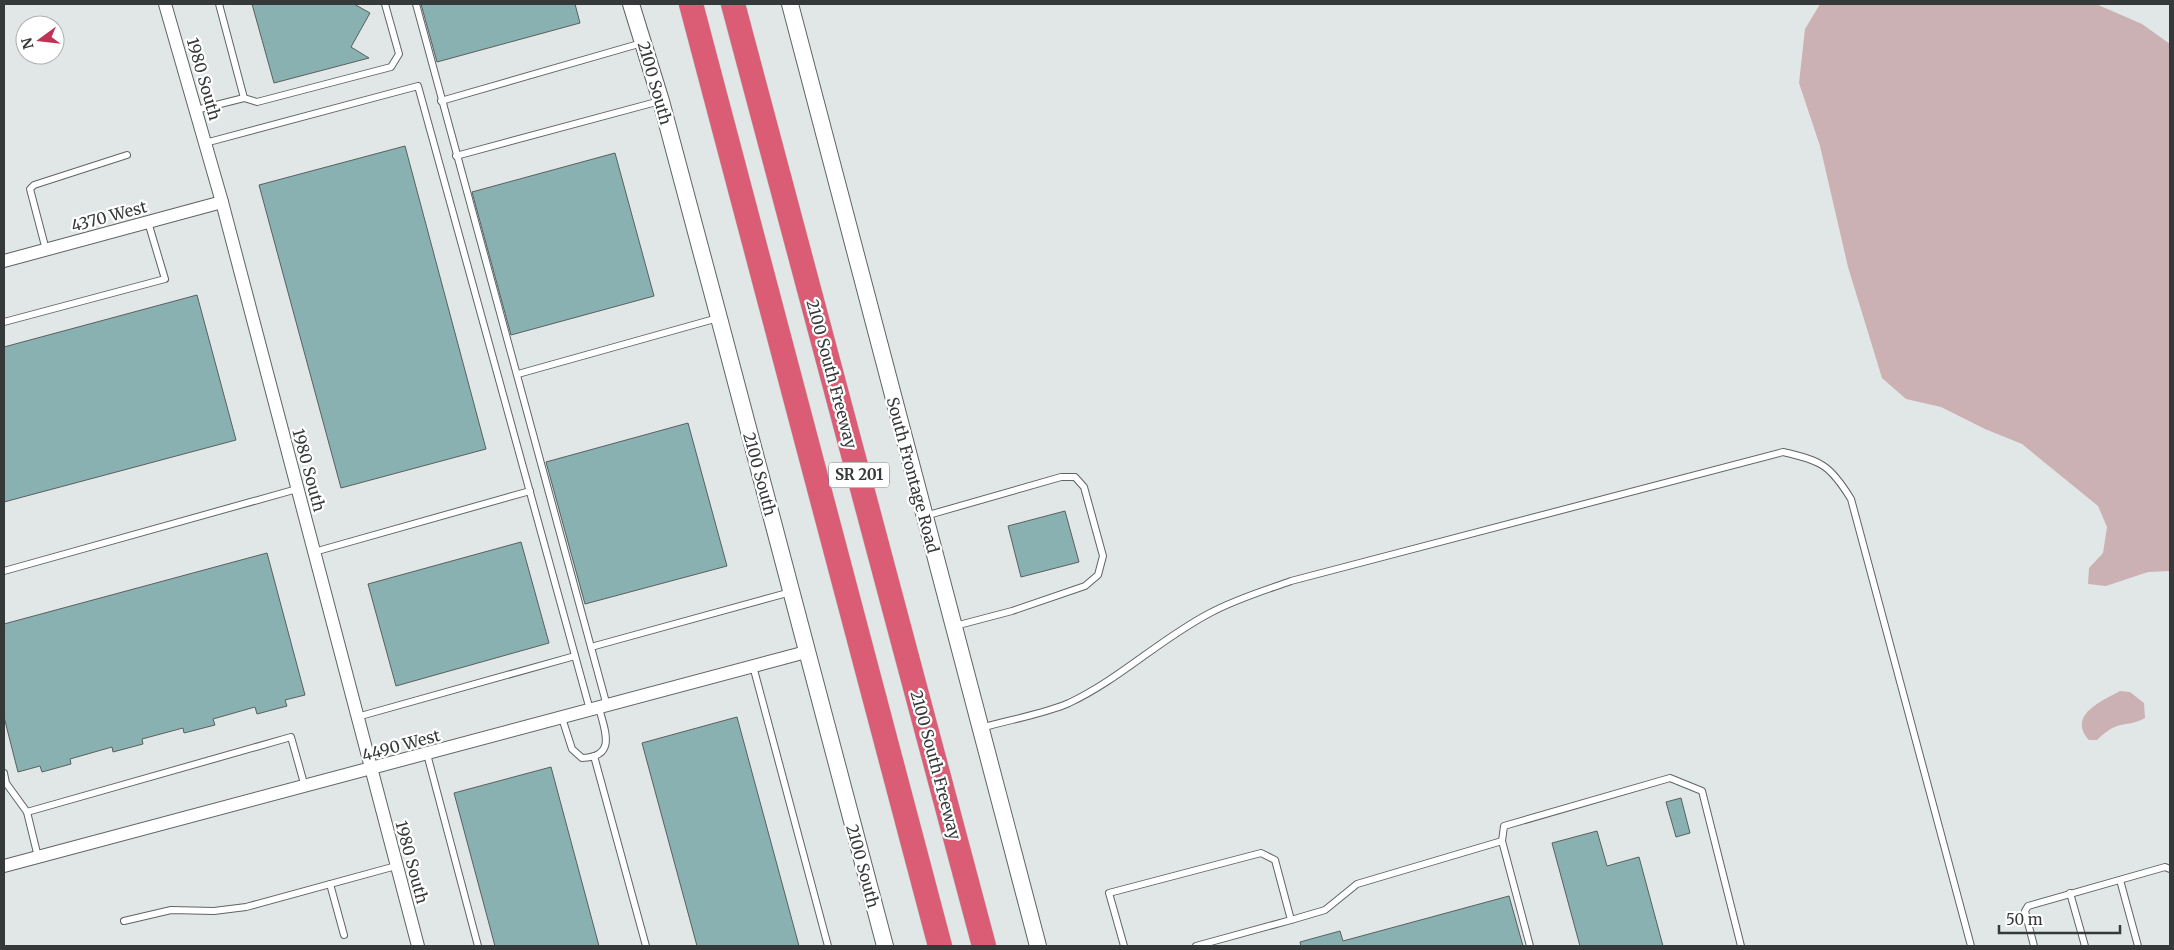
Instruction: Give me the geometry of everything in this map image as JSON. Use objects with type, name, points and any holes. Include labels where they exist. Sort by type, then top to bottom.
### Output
[{"type":"highway","name":"SR 201","points":[[691,4],[940,946]]},
{"type":"highway","name":"2100 South Freeway","points":[[733,4],[984,946]]},
{"type":"street","name":"1980 South","points":[[165,4],[222,202],[418,946]]},
{"type":"street","name":"2100 South","points":[[631,4],[661,101],[885,946]]},
{"type":"street","name":"South Frontage Road","points":[[790,4],[1038,946]]},
{"type":"street","name":"4370 West","points":[[4,261],[222,202]]},
{"type":"street","name":"4490 West","points":[[4,866],[371,770],[806,652]]},
{"type":"lane","points":[[219,4],[244,98]]},
{"type":"lane","points":[[196,110],[244,98],[257,102],[391,67],[399,54],[386,4]]},
{"type":"lane","points":[[416,4],[591,647],[599,708],[607,736],[602,751],[594,756],[582,758],[576,754],[562,718]]},
{"type":"lane","points":[[441,101],[643,42]]},
{"type":"lane","points":[[205,143],[418,86],[575,656],[599,708]]},
{"type":"lane","points":[[456,156],[661,101]]},
{"type":"lane","points":[[46,250],[30,189],[34,185],[127,156]]},
{"type":"lane","points":[[4,322],[166,279],[148,222]]},
{"type":"lane","points":[[518,374],[719,318]]},
{"type":"lane","points":[[980,728],[1066,704],[1126,670],[1208,614],[1242,598],[1291,581],[1783,452],[1812,458],[1836,475],[1851,499],[1971,946]]},
{"type":"lane","points":[[924,516],[1061,477],[1075,477],[1084,487],[1104,556],[1098,575],[1085,586],[953,627]]},
{"type":"lane","points":[[4,571],[297,489]]},
{"type":"lane","points":[[314,552],[530,491]]},
{"type":"lane","points":[[591,647],[790,592]]},
{"type":"lane","points":[[357,717],[575,656]]},
{"type":"lane","points":[[754,666],[828,946]]},
{"type":"lane","points":[[27,812],[291,737],[305,787]]},
{"type":"lane","points":[[427,754],[478,946]]},
{"type":"lane","points":[[594,756],[646,946]]},
{"type":"lane","points":[[4,774],[6,783],[27,812],[38,857]]},
{"type":"lane","points":[[1530,946],[1502,842],[1504,826],[1670,778],[1702,791],[1741,946]]},
{"type":"lane","points":[[1196,946],[1325,910],[1357,884],[1502,842]]},
{"type":"lane","points":[[1124,946],[1109,893],[1261,852],[1275,860],[1291,920]]},
{"type":"lane","points":[[124,921],[171,910],[214,911],[246,907],[396,866]]},
{"type":"lane","points":[[2034,946],[2025,911],[2026,907],[2164,867],[2170,869]]},
{"type":"lane","points":[[2120,880],[2138,946]]},
{"type":"lane","points":[[330,884],[344,935]]},
{"type":"lane","points":[[2070,893],[2085,946]]},
{"type":"shaded area","points":[[1820,4],[2096,4],[2142,24],[2170,44],[2170,571],[2148,572],[2106,586],[2088,584],[2089,568],[2103,553],[2107,527],[2098,506],[2022,444],[1985,429],[1941,407],[1906,399],[1882,378],[1848,267],[1820,146],[1799,83],[1805,29]]},
{"type":"shaded area","points":[[2120,691],[2130,692],[2144,703],[2145,718],[2114,727],[2097,740],[2089,740],[2083,731],[2082,723],[2084,716],[2096,704]]},
{"type":"building","points":[[252,4],[354,4],[370,13],[351,47],[369,58],[274,83]]},
{"type":"building","points":[[421,4],[575,4],[580,23],[437,62]]},
{"type":"building","points":[[405,146],[486,449],[341,488],[259,185]]},
{"type":"building","points":[[615,153],[654,296],[511,335],[472,192]]},
{"type":"building","points":[[197,295],[236,440],[4,502],[4,347]]},
{"type":"building","points":[[688,423],[727,566],[585,604],[546,462]]},
{"type":"building","points":[[1065,511],[1079,562],[1021,577],[1008,526]]},
{"type":"building","points":[[521,542],[549,643],[396,686],[368,584]]},
{"type":"building","points":[[267,553],[305,695],[285,700],[287,706],[257,714],[255,707],[213,719],[215,725],[184,733],[183,728],[142,739],[143,744],[113,752],[112,747],[70,759],[71,764],[42,772],[40,766],[18,772],[4,717],[4,624]]},
{"type":"building","points":[[737,717],[799,946],[697,946],[642,743]]},
{"type":"building","points":[[551,767],[599,946],[495,946],[454,793]]},
{"type":"building","points":[[1681,798],[1690,833],[1676,837],[1666,802]]},
{"type":"building","points":[[1597,831],[1607,866],[1639,857],[1663,946],[1580,946],[1552,843]]},
{"type":"building","points":[[1509,896],[1523,946],[1301,946],[1300,942],[1340,931],[1343,941]]}]
